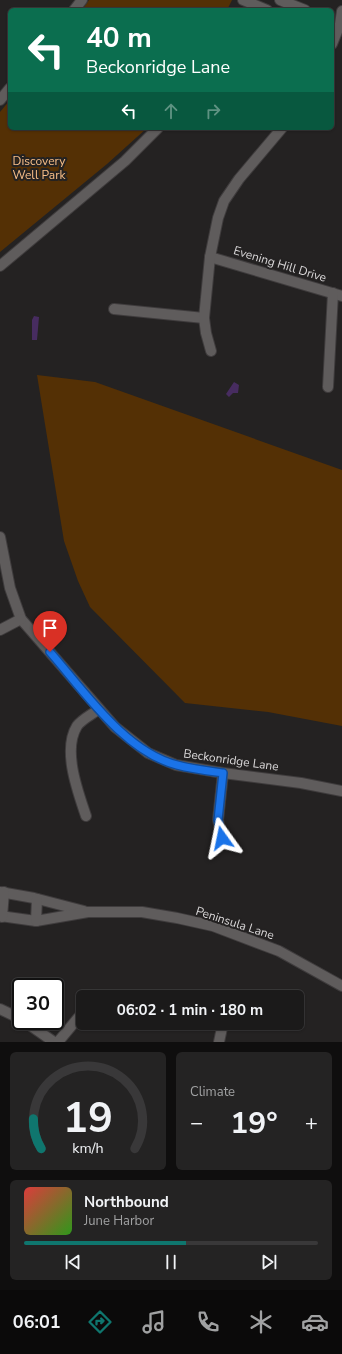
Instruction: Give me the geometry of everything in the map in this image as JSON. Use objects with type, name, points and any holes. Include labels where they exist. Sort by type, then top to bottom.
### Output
[{"type":"street","points":[[76,8],[82,0]]},
{"type":"street","points":[[243,0],[262,8]]},
{"type":"street","points":[[280,0],[300,8]]},
{"type":"street","points":[[334,33],[336,22],[342,11]]},
{"type":"street","points":[[0,100],[8,90]]},
{"type":"street","points":[[0,266],[125,161],[156,130]]},
{"type":"street","points":[[211,351],[204,318],[210,257],[218,218],[224,201],[239,179],[280,130]]},
{"type":"street","name":"Evening Hill Drive","points":[[210,257],[337,294]]},
{"type":"street","points":[[328,387],[337,294]]},
{"type":"street","points":[[114,309],[204,318]]},
{"type":"street","name":"Beckonridge Lane","points":[[0,537],[2,561],[21,619],[115,727],[148,753],[176,765],[223,773],[274,779],[342,791]]},
{"type":"street","points":[[0,630],[21,619]]},
{"type":"street","points":[[86,816],[75,785],[72,747],[78,725],[99,709]]},
{"type":"street","points":[[222,838],[218,820],[223,773]]},
{"type":"street","points":[[1,916],[2,892]]},
{"type":"street","name":"Peninsula Lane","points":[[2,892],[42,900],[88,912]]},
{"type":"street","points":[[40,921],[42,900]]},
{"type":"street","name":"Peninsula Lane","points":[[1,916],[40,921],[88,912],[142,912],[213,926],[279,951],[342,986]]},
{"type":"street","points":[[0,1009],[12,1015]]},
{"type":"street","points":[[58,1042],[76,1020]]},
{"type":"street","points":[[37,1030],[54,1042]]},
{"type":"street","points":[[219,1042],[222,1030]]},
{"type":"green space","points":[[89,0],[232,0],[228,8],[83,8]]},
{"type":"green space","name":"Discovery Well Park","points":[[8,102],[8,130],[145,130],[107,164],[0,252],[0,112]]},
{"type":"green space","points":[[37,375],[95,382],[342,470],[342,726],[268,712],[185,703],[90,607],[78,581],[64,541]]},
{"type":"shaded area","points":[[34,316],[39,317],[37,340],[32,340],[32,320]]},
{"type":"shaded area","points":[[234,382],[239,385],[238,393],[233,393],[229,397],[226,394]]},
{"type":"route","points":[[50,652],[115,727],[148,753],[176,765],[223,773],[218,820],[222,838]]}]
